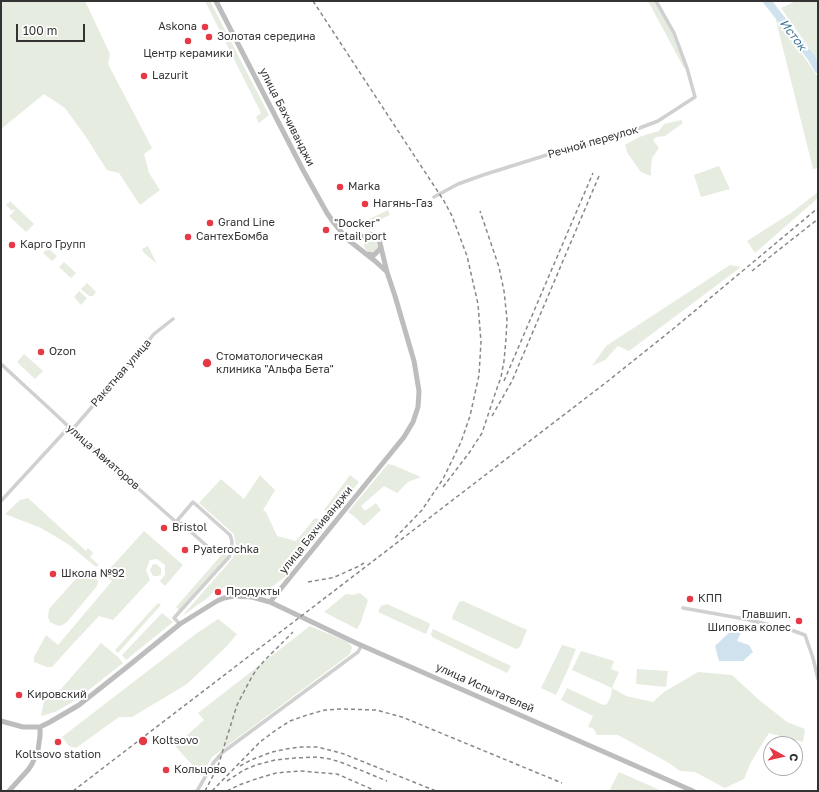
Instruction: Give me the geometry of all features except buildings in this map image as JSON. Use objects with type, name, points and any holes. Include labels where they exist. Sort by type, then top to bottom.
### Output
[{"type":"main road","name":"улица Бахчиванджи","points":[[216,1],[303,170],[327,213],[347,239],[387,272]]},
{"type":"main road","points":[[347,239],[353,240],[370,234],[376,236],[379,239],[381,247],[374,255],[366,254]]},
{"type":"main road","points":[[360,238],[360,249]]},
{"type":"main road","name":"улица Бахчиванджи","points":[[270,602],[404,437],[413,422],[418,406],[419,391],[417,377],[406,332],[387,272],[381,247]]},
{"type":"main road","points":[[1,721],[23,727],[40,727],[79,705],[180,624],[217,601],[234,596],[243,596],[270,602]]},
{"type":"main road","name":"улица Испытателей","points":[[270,602],[362,645],[693,791]]},
{"type":"main road","points":[[9,791],[32,764],[38,750],[40,727]]},
{"type":"street","name":"Речной переулок","points":[[434,197],[458,184],[483,175],[568,148],[582,147],[616,137],[658,121],[695,97],[687,68],[674,33],[656,1]]},
{"type":"street","name":"Ракетная улица","points":[[1,501],[128,365],[154,334],[173,319]]},
{"type":"street","name":"улица Авиаторов","points":[[1,364],[70,428],[176,522],[182,524],[207,546]]},
{"type":"street","points":[[176,522],[193,502],[230,535],[232,541],[229,557],[174,618],[180,624]]},
{"type":"street","points":[[683,608],[745,619],[791,630],[805,635],[818,679]]},
{"type":"street","points":[[197,791],[214,762],[222,752],[358,652],[362,645]]},
{"type":"shaded area","points":[[1,1],[85,1],[110,54],[108,64],[152,148],[144,154],[149,173],[160,190],[140,205],[119,173],[107,170],[65,108],[44,94],[1,129]]},
{"type":"shaded area","points":[[205,1],[210,1],[269,115],[259,123],[256,117],[261,113]]},
{"type":"shaded area","points":[[648,1],[656,1],[665,16],[687,68],[684,68]]},
{"type":"shaded area","points":[[796,1],[818,1],[818,60],[781,8]]},
{"type":"shaded area","points":[[775,15],[818,77],[818,168],[813,169]]},
{"type":"shaded area","points":[[681,120],[683,123],[665,136],[656,137],[653,140],[659,148],[652,158],[651,176],[641,172],[628,154],[625,145],[639,137],[659,131],[664,124]]},
{"type":"shaded area","points":[[719,166],[730,189],[701,197],[694,175]]},
{"type":"shaded area","points":[[818,192],[818,198],[755,253],[747,241],[791,213]]},
{"type":"shaded area","points":[[10,201],[34,224],[26,232],[9,216],[15,210],[14,209],[12,211],[6,205]]},
{"type":"shaded area","points":[[388,210],[390,215],[364,227],[363,222]]},
{"type":"shaded area","points":[[368,238],[374,238],[378,242],[378,248],[374,252],[368,252],[364,248],[364,242]]},
{"type":"shaded area","points":[[148,246],[156,263],[144,253],[142,249]]},
{"type":"shaded area","points":[[48,248],[57,256],[52,261],[43,253]]},
{"type":"shaded area","points":[[64,262],[76,273],[71,278],[59,267]]},
{"type":"shaded area","points":[[730,265],[741,267],[629,351],[618,346],[605,360],[592,366],[606,346]]},
{"type":"shaded area","points":[[87,283],[96,292],[93,296],[89,296],[81,289]]},
{"type":"shaded area","points":[[79,291],[87,298],[81,305],[74,297]]},
{"type":"shaded area","points":[[24,354],[43,371],[35,379],[17,362]]},
{"type":"shaded area","points":[[388,464],[421,477],[408,482],[397,493],[384,486],[361,506],[365,511],[376,503],[381,510],[364,526],[348,512]]},
{"type":"shaded area","points":[[260,475],[275,490],[263,510],[266,512],[277,536],[296,541],[315,518],[323,521],[325,527],[286,576],[273,586],[261,591],[235,591],[226,587],[215,590],[209,597],[182,616],[233,558],[236,546],[234,534],[199,503],[221,479],[244,499]]},
{"type":"shaded area","points":[[350,475],[359,482],[331,514],[324,510]]},
{"type":"shaded area","points":[[28,498],[86,551],[88,548],[93,553],[90,557],[99,565],[96,567],[68,544],[41,528],[5,514],[20,500]]},
{"type":"shaded area","points":[[144,531],[183,565],[165,586],[160,581],[165,575],[165,565],[157,559],[150,560],[146,570],[150,580],[113,620],[99,616],[52,667],[47,667],[34,662],[34,657],[46,635],[58,645],[112,581],[105,574]]},
{"type":"shaded area","points":[[224,552],[228,557],[180,611],[176,607]]},
{"type":"shaded area","points":[[153,564],[156,564],[161,568],[161,574],[158,576],[153,576],[150,570]]},
{"type":"shaded area","points":[[88,571],[96,577],[98,581],[97,586],[67,622],[61,626],[50,622],[48,617],[49,609],[82,572]]},
{"type":"shaded area","points":[[360,593],[368,600],[361,622],[357,629],[324,612],[346,594],[353,595]]},
{"type":"shaded area","points":[[463,601],[527,630],[520,647],[516,649],[452,619],[459,602]]},
{"type":"shaded area","points":[[158,603],[161,605],[118,653],[115,650]]},
{"type":"shaded area","points":[[387,604],[429,623],[430,625],[426,634],[378,612],[381,606]]},
{"type":"shaded area","points":[[162,613],[173,622],[126,660],[122,655]]},
{"type":"shaded area","points":[[218,619],[237,634],[226,647],[187,684],[132,717],[119,717],[76,748],[69,746],[62,737],[197,633]]},
{"type":"shaded area","points":[[310,626],[348,642],[352,647],[350,654],[212,757],[205,769],[195,768],[175,746],[204,720],[198,713]]},
{"type":"shaded area","points":[[433,629],[511,666],[507,673],[432,637],[431,634]]},
{"type":"shaded area","points":[[101,643],[123,663],[76,700],[55,712],[41,716],[46,690],[54,691],[61,689]]},
{"type":"shaded area","points":[[562,645],[576,649],[556,695],[541,688]]},
{"type":"shaded area","points":[[581,651],[614,661],[611,669],[619,672],[612,688],[572,670]]},
{"type":"shaded area","points":[[637,669],[668,671],[666,687],[636,684]]},
{"type":"shaded area","points":[[698,672],[732,675],[758,699],[787,722],[805,729],[803,742],[803,736],[780,736],[769,733],[767,736],[763,736],[763,743],[751,762],[744,779],[725,788],[695,772],[680,771],[669,763],[618,735],[597,735],[593,728],[588,727],[593,716],[561,700],[567,688],[603,705],[607,704],[611,696],[612,688],[626,696],[653,702],[664,692]]},
{"type":"shaded area","points":[[619,772],[662,791],[609,791]]},
{"type":"water","points":[[735,627],[743,628],[737,641],[749,645],[753,652],[743,661],[719,661],[715,646]]},
{"type":"waterway","name":"Исток","points":[[767,1],[811,57],[818,69]]},
{"type":"railway","points":[[313,1],[444,201],[452,216],[467,256],[478,304],[481,342],[479,375],[470,416],[461,442],[443,479],[422,510],[394,539]]},
{"type":"railway","points":[[504,381],[593,173]]},
{"type":"railway","points":[[492,416],[512,381],[599,176]]},
{"type":"railway","points":[[73,791],[608,381],[818,208]]},
{"type":"railway","points":[[443,487],[482,433],[501,377],[504,361],[507,319],[504,291],[499,267],[480,211]]},
{"type":"railway","points":[[752,271],[818,219]]},
{"type":"railway","points":[[308,582],[337,576],[364,563]]},
{"type":"railway","points":[[205,791],[218,766],[237,705],[249,682],[256,670],[293,632]]},
{"type":"railway","points":[[212,791],[260,742],[290,721],[325,710],[343,709],[376,710],[402,717],[562,783]]},
{"type":"railway","points":[[240,766],[272,752],[301,747],[318,747],[344,754],[436,791]]},
{"type":"railway","points":[[227,781],[244,770],[256,765],[275,760],[317,757],[343,763],[387,781]]},
{"type":"railway","points":[[227,791],[239,785],[276,773],[300,771],[337,774],[376,791]]},
{"type":"place","name":"Askona","points":[[205,27]]},
{"type":"place","name":"Золотая середина","points":[[209,37]]},
{"type":"place","name":"Центр керамики","points":[[188,41]]},
{"type":"place","name":"Lazurit","points":[[144,76]]},
{"type":"place","name":"Marka","points":[[340,187]]},
{"type":"place","name":"Нагянь-Газ","points":[[365,204]]},
{"type":"place","name":"Grand Line","points":[[210,223]]},
{"type":"place","name":"\"Docker\" retail port","points":[[326,230]]},
{"type":"place","name":"СантехБомба","points":[[188,237]]},
{"type":"place","name":"Карго Групп","points":[[12,245]]},
{"type":"place","name":"Ozon","points":[[41,352]]},
{"type":"place","name":"Стоматологическая клиника \"Альфа Бета\"","points":[[207,363]]},
{"type":"place","name":"Bristol","points":[[164,528]]},
{"type":"place","name":"Pyaterochka","points":[[185,550]]},
{"type":"place","name":"Школа №92","points":[[53,574]]},
{"type":"place","name":"Продукты","points":[[218,592]]},
{"type":"place","name":"КПП","points":[[690,599]]},
{"type":"place","name":"Главшип. Шиповка колес","points":[[799,621]]},
{"type":"place","name":"Кировский","points":[[19,695]]},
{"type":"place","name":"Koltsovo","points":[[143,741]]},
{"type":"place","name":"Koltsovo station","points":[[58,742]]},
{"type":"place","name":"Кольцово","points":[[166,770]]}]
